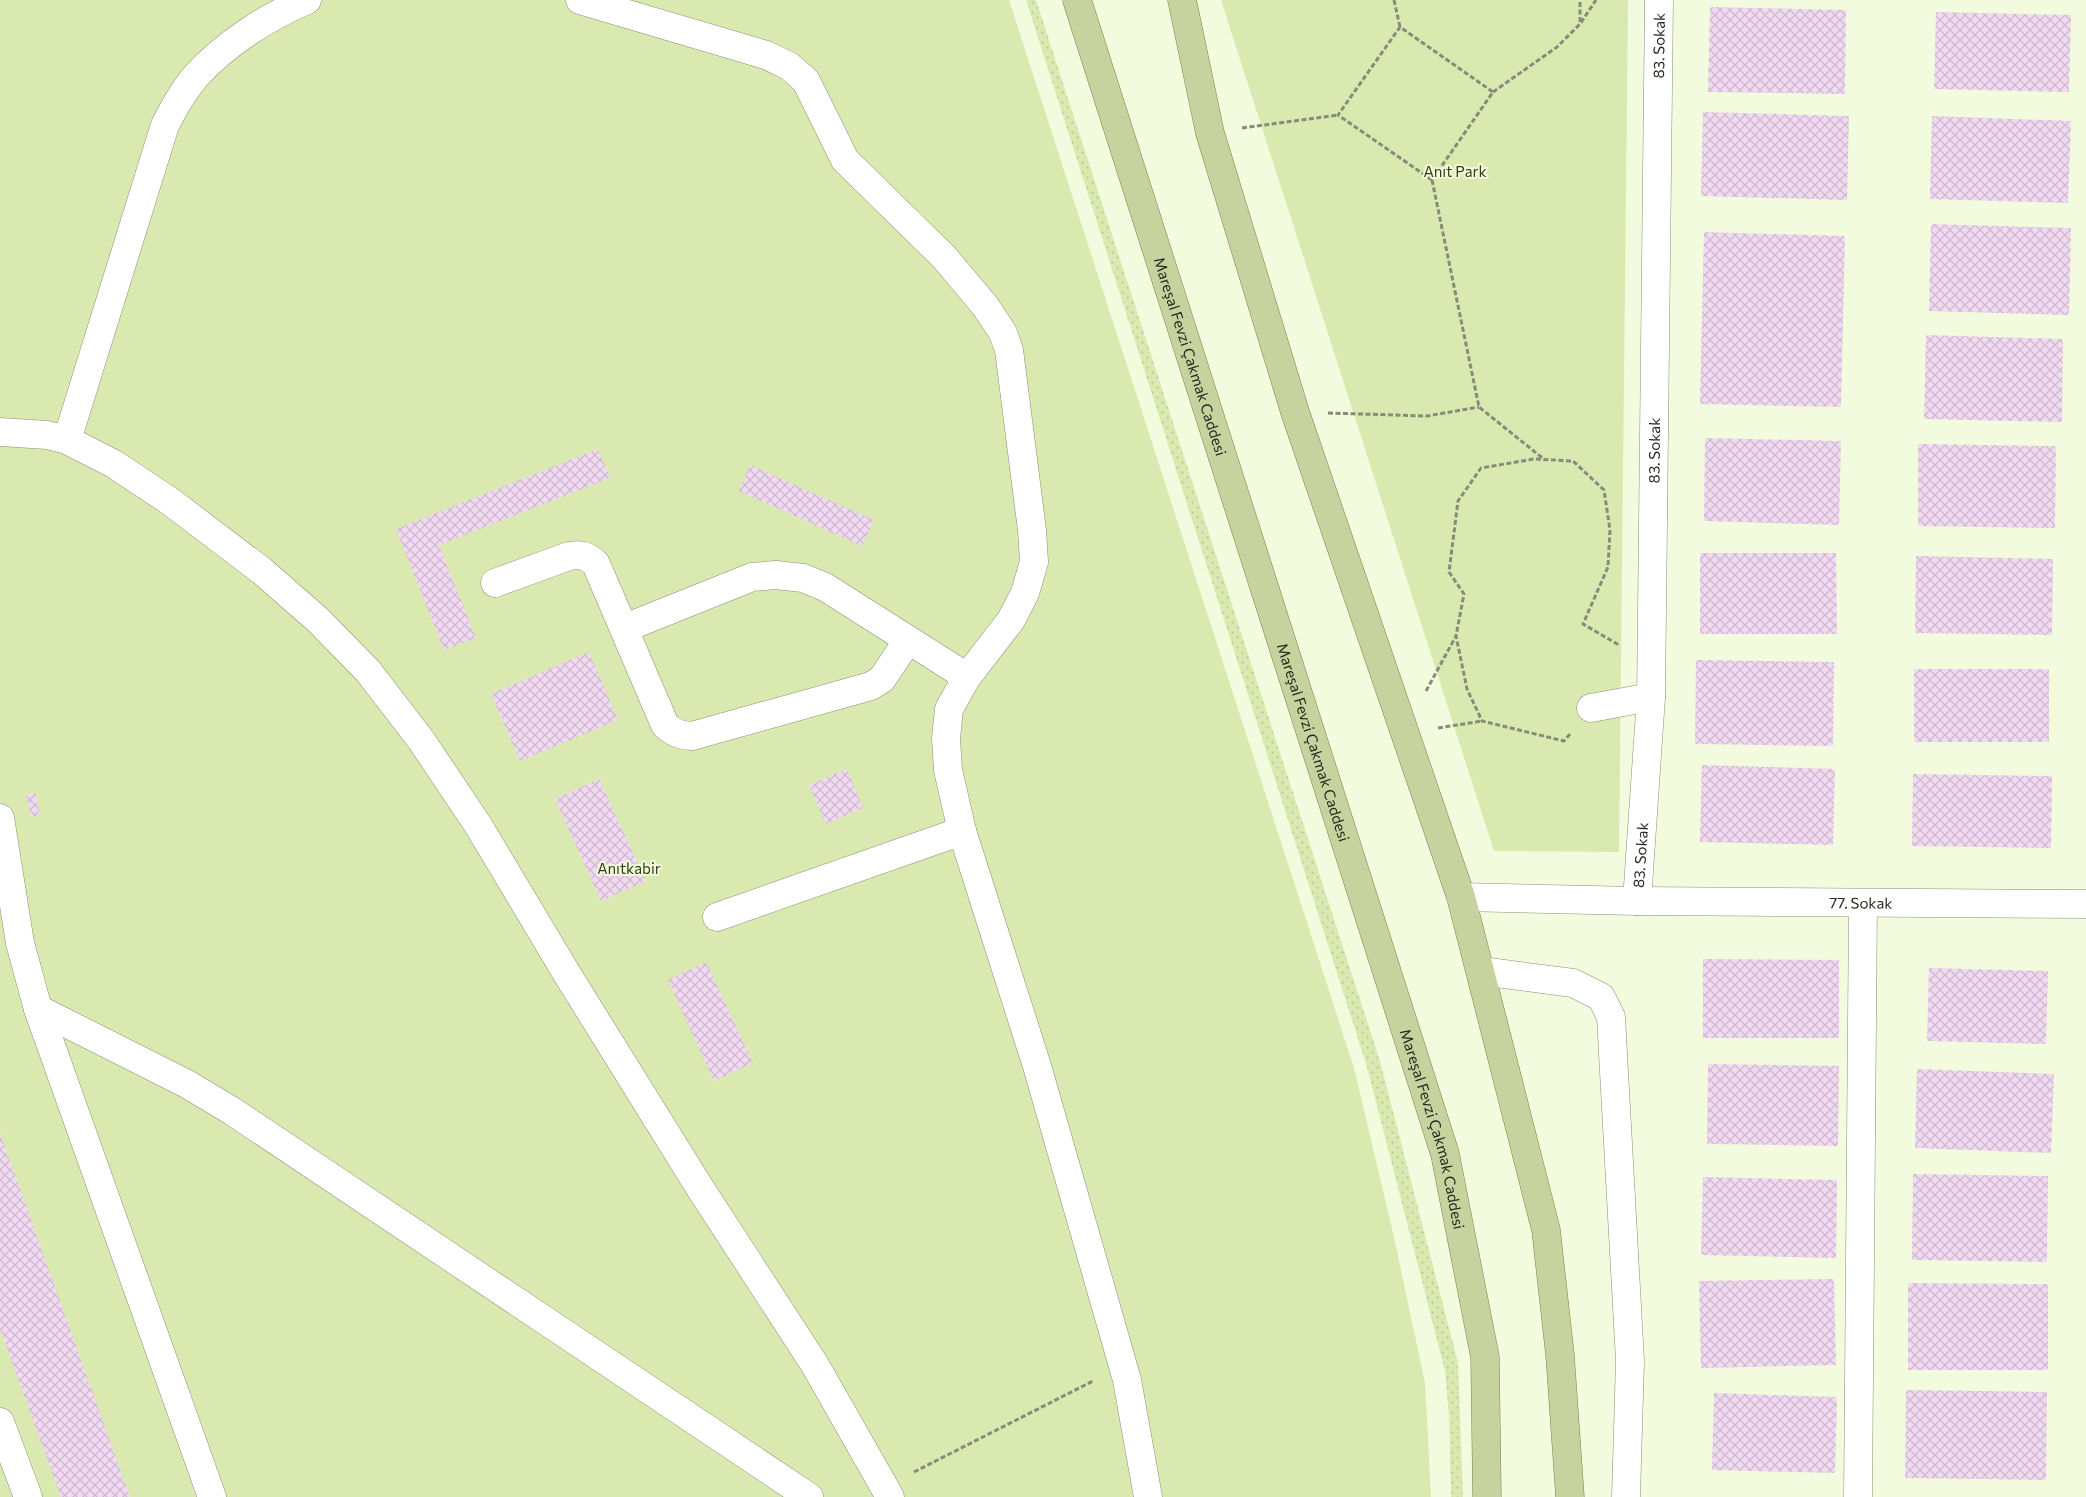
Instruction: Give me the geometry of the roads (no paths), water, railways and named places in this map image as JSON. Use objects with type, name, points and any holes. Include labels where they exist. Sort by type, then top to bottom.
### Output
[{"type":"main road","name":"Mareşal Fevzi Çakmak Caddesi","points":[[1077,0],[1445,1154],[1485,1357],[1487,1497]]},
{"type":"main road","points":[[1182,0],[1210,133],[1295,412],[1461,897],[1481,971],[1546,1230],[1560,1355],[1570,1497]]},
{"type":"street","points":[[67,440],[165,125],[179,98],[196,76],[219,55],[256,28],[307,0]]},
{"type":"street","points":[[580,0],[766,55],[789,66],[806,81],[832,139],[845,160],[944,257],[986,307],[1003,332],[1009,350],[1032,530],[1034,562],[1025,593],[1011,620],[967,678],[949,709],[946,738],[948,770],[962,831],[1037,1066],[1123,1366],[1148,1497]]},
{"type":"street","name":"83. Sokak","points":[[1637,901],[1651,696],[1659,0]]},
{"type":"street","points":[[0,432],[47,435],[67,440],[114,464],[171,502],[262,571],[318,620],[368,671],[421,740],[478,825],[567,974],[695,1180],[814,1365],[881,1494]]},
{"type":"street","points":[[495,583],[569,556],[581,554],[590,557],[596,564],[666,725],[673,732],[692,736],[870,686],[882,679],[908,640]]},
{"type":"street","points":[[624,628],[752,577],[776,575],[803,578],[825,587],[967,678]]},
{"type":"street","points":[[1591,708],[1651,696]]},
{"type":"street","points":[[0,818],[10,946],[38,1009],[212,1497]]},
{"type":"street","points":[[717,916],[962,831]]},
{"type":"street","name":"77. Sokak","points":[[1461,897],[1637,901],[2086,904]]},
{"type":"street","points":[[1858,1497],[1863,903]]},
{"type":"street","points":[[1481,971],[1573,983],[1601,997],[1611,1017],[1630,1361],[1626,1497]]},
{"type":"street","points":[[38,1009],[187,1084],[232,1111],[809,1497]]},
{"type":"street","points":[[0,1422],[28,1497]]},
{"type":"park label","name":"Anıt Park","points":[[1455,171]]},
{"type":"park label","name":"Anıtkabir","points":[[629,868]]}]
